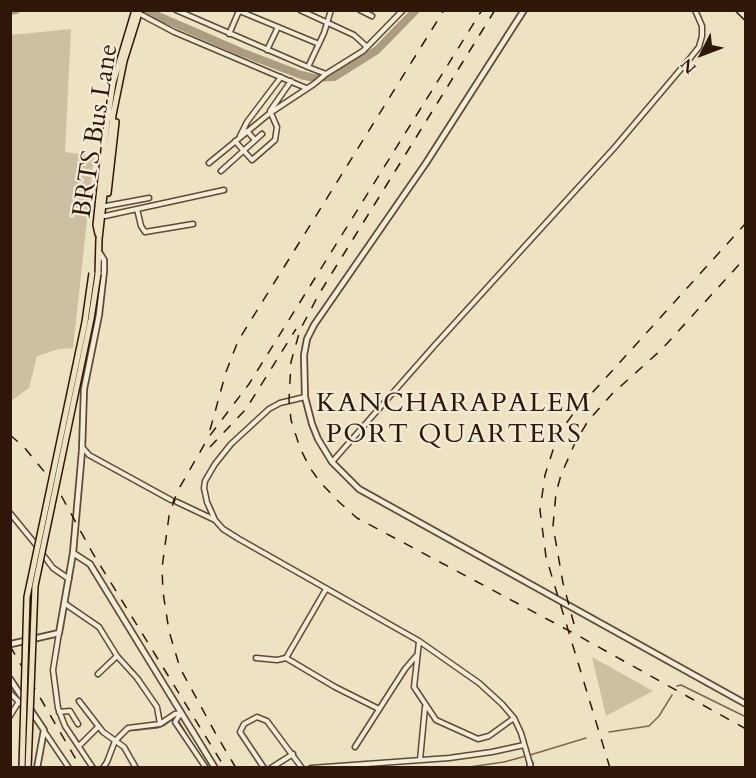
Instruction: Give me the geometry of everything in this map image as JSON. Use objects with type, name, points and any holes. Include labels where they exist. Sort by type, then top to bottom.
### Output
[{"type":"main road","points":[[739,10],[746,17]]},
{"type":"main road","points":[[99,238],[104,226],[121,93],[139,12]]},
{"type":"main road","name":"BRTS Bus Lane","points":[[95,273],[113,115],[124,61],[139,12]]},
{"type":"main road","points":[[22,768],[27,597],[95,273]]},
{"type":"main road","points":[[28,768],[35,586],[91,319],[95,273]]},
{"type":"street","points":[[176,10],[325,75]]},
{"type":"street","points":[[300,10],[354,35],[367,48]]},
{"type":"street","points":[[308,67],[328,23],[331,10]]},
{"type":"street","points":[[360,10],[372,16]]},
{"type":"street","points":[[209,163],[270,113],[367,48],[403,10]]},
{"type":"street","points":[[524,10],[426,163],[314,325],[304,347],[305,397],[318,439],[332,462],[349,481],[388,507],[746,704]]},
{"type":"street","points":[[332,462],[615,147],[692,57],[699,47],[702,36],[702,26],[695,10]]},
{"type":"street","points":[[230,34],[238,11],[249,13],[319,44]]},
{"type":"street","points":[[139,12],[174,32],[306,88]]},
{"type":"street","points":[[267,50],[278,27]]},
{"type":"street","points":[[240,137],[247,122],[281,77]]},
{"type":"street","points":[[235,141],[252,160],[277,137],[277,127],[270,113],[273,104],[291,81]]},
{"type":"street","points":[[248,130],[255,140]]},
{"type":"street","points":[[221,171],[262,134]]},
{"type":"street","points":[[105,216],[224,190]]},
{"type":"street","points":[[106,206],[149,198]]},
{"type":"street","points":[[131,202],[146,232],[192,224]]},
{"type":"street","points":[[93,768],[59,712],[53,670],[73,553],[82,447],[84,389],[99,315],[105,271],[104,260],[98,250]]},
{"type":"street","points":[[305,397],[280,403],[269,409],[231,444],[215,464],[205,481],[204,488],[215,520],[223,529],[239,539],[419,641],[479,683],[514,718],[530,766]]},
{"type":"street","points":[[82,447],[89,455],[171,500]]},
{"type":"street","points":[[81,458],[89,455]]},
{"type":"street","points":[[177,502],[215,520]]},
{"type":"street","points":[[10,513],[53,568],[69,579]]},
{"type":"street","points":[[73,553],[90,564],[181,716],[215,768]]},
{"type":"street","points":[[286,658],[326,589]]},
{"type":"street","points":[[64,603],[95,624],[117,656],[137,678],[156,707],[160,724]]},
{"type":"street","points":[[11,644],[58,633]]},
{"type":"street","points":[[419,641],[414,687],[436,720],[478,739],[489,736],[514,718]]},
{"type":"street","points":[[355,747],[405,669],[417,655]]},
{"type":"street","points":[[98,674],[117,656]]},
{"type":"street","points":[[256,658],[277,660],[286,658],[335,687],[380,709]]},
{"type":"street","points":[[10,679],[69,768]]},
{"type":"street","points":[[10,693],[37,720]]},
{"type":"street","points":[[79,701],[98,727],[126,750],[136,768]]},
{"type":"street","points":[[10,716],[18,703]]},
{"type":"street","points":[[420,760],[425,706]]},
{"type":"street","points":[[59,712],[70,711],[78,724]]},
{"type":"street","points":[[103,768],[116,742],[128,728],[160,724],[175,714],[181,716]]},
{"type":"street","points":[[181,716],[175,722],[206,768]]},
{"type":"street","points":[[264,768],[240,732],[242,727],[260,717],[267,721],[302,768]]},
{"type":"street","points":[[79,746],[98,727]]},
{"type":"street","points":[[37,768],[44,730]]},
{"type":"street","points":[[311,768],[420,760],[525,747]]},
{"type":"street","points":[[271,768],[293,754]]},
{"type":"shaded area","points":[[71,29],[65,152],[94,156],[73,348],[59,349],[37,356],[29,388],[11,401],[11,35]]},
{"type":"shaded area","points":[[592,657],[653,691],[606,716]]},
{"type":"waterway","points":[[10,11],[16,10]]},
{"type":"waterway","points":[[144,10],[241,52],[314,78],[334,77],[377,50],[416,10]]},
{"type":"waterway","points":[[677,686],[681,685],[746,717]]},
{"type":"waterway","points":[[609,732],[649,726],[659,716],[672,695]]},
{"type":"waterway","points":[[127,731],[157,728],[174,718],[178,720],[203,761]]},
{"type":"waterway","points":[[530,755],[586,738]]},
{"type":"waterway","points":[[111,756],[116,743]]},
{"type":"waterway","points":[[462,768],[504,762],[526,756]]},
{"type":"railway","points":[[210,430],[226,372],[238,341],[444,10]]},
{"type":"railway","points":[[236,768],[180,668],[169,631],[162,568],[169,516],[177,492],[208,438],[249,384],[482,10]]},
{"type":"railway","points":[[495,10],[319,294],[300,330],[291,362],[289,400],[291,420],[300,448],[320,482],[357,518],[577,635],[746,729]]},
{"type":"railway","points":[[610,768],[546,557],[540,510],[545,475],[553,450],[573,414],[746,223]]},
{"type":"railway","points":[[574,624],[563,583],[553,526],[556,493],[575,443],[588,421],[612,394],[661,350],[746,257]]},
{"type":"railway","points":[[210,447],[246,409],[296,329]]},
{"type":"railway","points":[[10,435],[24,447],[56,486],[92,552],[225,768]]},
{"type":"railway","points":[[10,646],[81,768]]},
{"type":"district","name":"KANCHARAPALEM PORT QUARTERS","points":[[454,420]]}]
